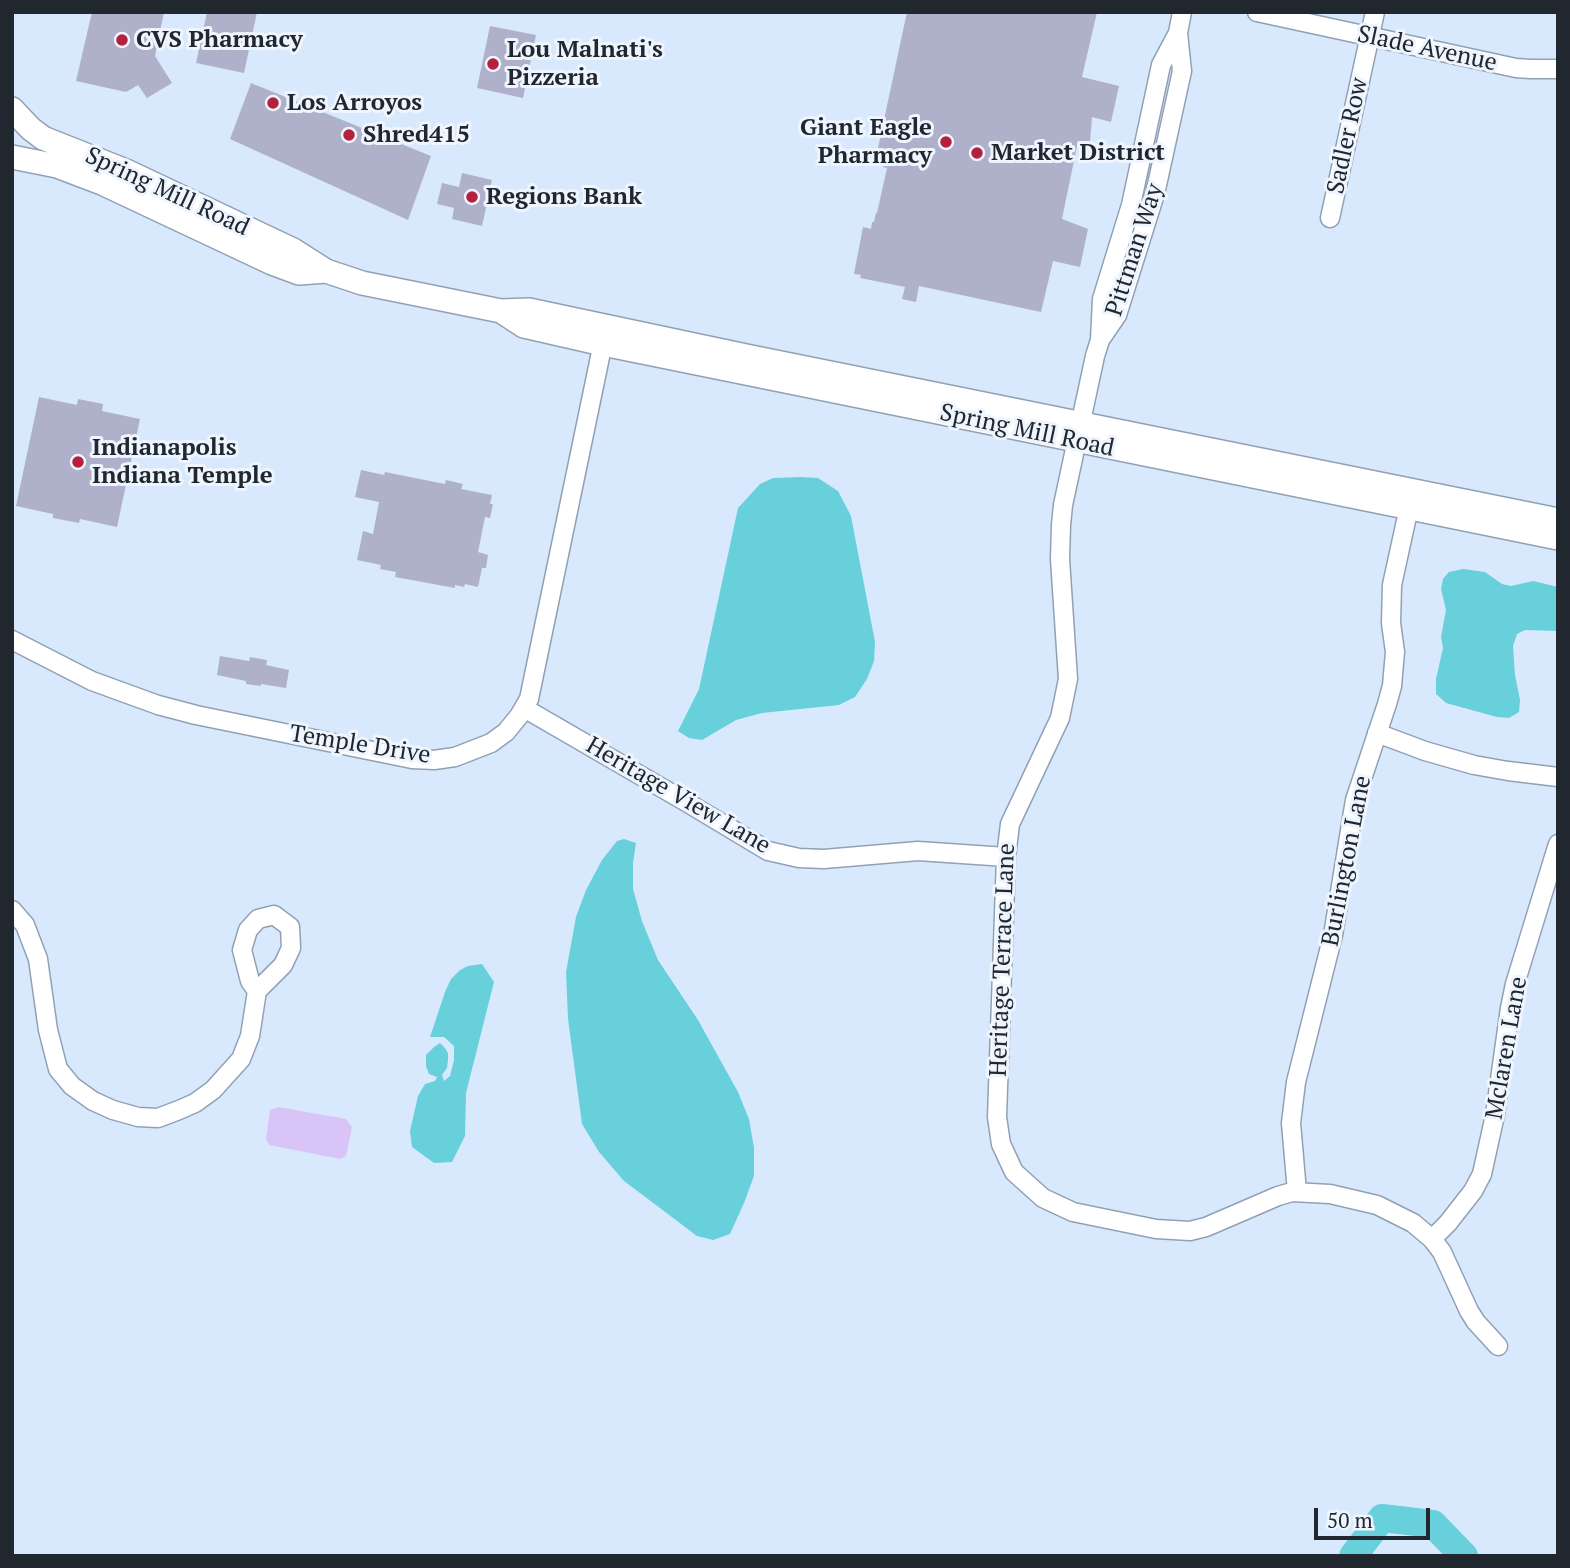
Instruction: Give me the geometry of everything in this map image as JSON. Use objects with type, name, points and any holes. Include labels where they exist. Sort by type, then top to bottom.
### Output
[{"type":"street","name":"Pittman Way","points":[[1078,432],[1100,340],[1118,316],[1152,207],[1182,71],[1178,33],[1182,12]]},
{"type":"street","name":"Slade Avenue","points":[[1257,12],[1516,68],[1558,69]]},
{"type":"street","name":"Sadler Row","points":[[1330,218],[1375,12]]},
{"type":"street","name":"Spring Mill Road","points":[[12,109],[43,138],[139,177],[293,250],[326,271],[362,282],[501,311],[529,310],[605,335],[746,356],[1078,432],[1410,499],[1558,520]]},
{"type":"street","name":"Spring Mill Road","points":[[12,156],[57,166],[102,183],[272,263],[299,273],[326,271]]},
{"type":"street","name":"Temple Drive","points":[[12,640],[92,681],[166,708],[412,759],[455,757],[491,743],[506,732],[529,699],[605,335]]},
{"type":"street","name":"Heritage Terrace Lane","points":[[1078,432],[1063,505],[1060,541],[1069,679],[1060,718],[1010,824],[1006,857],[997,1117],[1001,1144],[1014,1172],[1043,1198],[1073,1212],[1156,1229],[1190,1231],[1206,1227],[1278,1196],[1297,1192]]},
{"type":"street","name":"Spring Mill Road","points":[[1410,499],[1558,538]]},
{"type":"street","name":"Burlington Lane","points":[[1297,1192],[1292,1123],[1296,1082],[1333,935],[1355,800],[1391,686],[1395,652],[1391,623],[1392,585],[1410,499]]},
{"type":"street","name":"Heritage View Lane","points":[[524,708],[768,851],[799,858],[824,859],[918,851],[1006,857]]},
{"type":"street","points":[[1377,733],[1474,765],[1558,777]]},
{"type":"street","name":"Mclaren Lane","points":[[1432,1238],[1448,1223],[1473,1191],[1482,1174],[1495,1115],[1515,984],[1558,844]]},
{"type":"street","points":[[12,910],[25,925],[38,959],[48,1030],[58,1069],[72,1086],[93,1101],[113,1110],[138,1118],[159,1118],[195,1103],[213,1090],[241,1059],[250,1036],[257,991]]},
{"type":"street","points":[[1297,1192],[1330,1194],[1377,1205],[1413,1223],[1432,1238],[1442,1252],[1469,1311],[1498,1346]]},
{"type":"shaded area","points":[[278,1107],[346,1119],[352,1127],[346,1156],[340,1159],[269,1145],[266,1139],[270,1110]]},
{"type":"water","points":[[773,478],[818,478],[838,491],[851,516],[875,642],[874,661],[867,679],[855,697],[839,705],[762,713],[736,720],[702,740],[689,738],[678,731],[699,689],[738,508],[760,484]]},
{"type":"water","points":[[1463,569],[1485,572],[1502,584],[1511,586],[1533,581],[1558,587],[1558,631],[1525,630],[1517,634],[1513,646],[1519,712],[1509,718],[1446,703],[1436,694],[1446,610],[1441,589],[1443,579],[1449,572]]},
{"type":"water","points":[[624,839],[636,843],[633,889],[642,921],[658,960],[698,1020],[738,1092],[749,1119],[754,1148],[754,1176],[730,1234],[713,1240],[697,1236],[624,1181],[599,1152],[582,1124],[568,1019],[566,972],[576,917],[586,890],[602,860],[617,841]]},
{"type":"water","points":[[482,964],[494,982],[466,1093],[465,1136],[452,1162],[434,1163],[412,1147],[410,1131],[418,1096],[425,1084],[435,1081],[437,1077],[429,1074],[426,1055],[440,1043],[445,1048],[448,1060],[442,1075],[444,1081],[450,1076],[454,1046],[444,1037],[430,1037],[451,979],[468,966]]},
{"type":"building","name":"CVS Pharmacy","points":[[92,12],[164,12],[155,56],[172,83],[147,98],[138,85],[126,92],[76,81]]},
{"type":"building","points":[[207,12],[257,12],[244,73],[196,63]]},
{"type":"building","name":"Market District","points":[[907,12],[1097,12],[1082,77],[1119,86],[1111,122],[1092,117],[1090,143],[1078,141],[1062,219],[1088,229],[1080,267],[1053,261],[1041,312],[919,286],[916,302],[902,299],[905,287],[860,278],[861,275],[854,274],[863,227],[871,229],[874,222],[887,168],[875,162]]},
{"type":"building","points":[[490,26],[536,35],[523,98],[477,88]]},
{"type":"building","points":[[251,83],[431,156],[408,220],[230,139]]},
{"type":"building","name":"Regions Bank","points":[[462,173],[492,180],[482,226],[452,219],[454,208],[437,204],[442,183],[459,187]]},
{"type":"building","name":"Indianapolis Indiana Temple","points":[[39,397],[77,405],[78,399],[103,404],[102,411],[140,419],[117,527],[80,519],[79,523],[53,518],[53,514],[16,506]]},
{"type":"building","points":[[361,470],[445,484],[446,480],[463,484],[461,489],[492,495],[490,518],[485,517],[478,552],[488,555],[478,587],[465,584],[464,587],[455,585],[455,588],[395,577],[396,572],[380,569],[381,565],[357,560],[363,531],[373,534],[379,502],[355,497]]},
{"type":"building","points":[[220,656],[249,661],[250,657],[267,660],[266,665],[289,670],[286,688],[246,684],[246,681],[217,675]]},
{"type":"waterway","points":[[1353,1556],[1382,1518],[1433,1524],[1464,1556]]},
{"type":"place","name":"CVS Pharmacy","points":[[122,40]]},
{"type":"place","name":"Lou Malnati's Pizzeria","points":[[493,64]]},
{"type":"place","name":"Los Arroyos","points":[[273,103]]},
{"type":"place","name":"Shred415","points":[[349,135]]},
{"type":"place","name":"Giant Eagle Pharmacy","points":[[946,142]]},
{"type":"place","name":"Market District","points":[[977,153]]},
{"type":"place","name":"Regions Bank","points":[[472,197]]},
{"type":"place","name":"Indianapolis Indiana Temple","points":[[78,462]]}]
